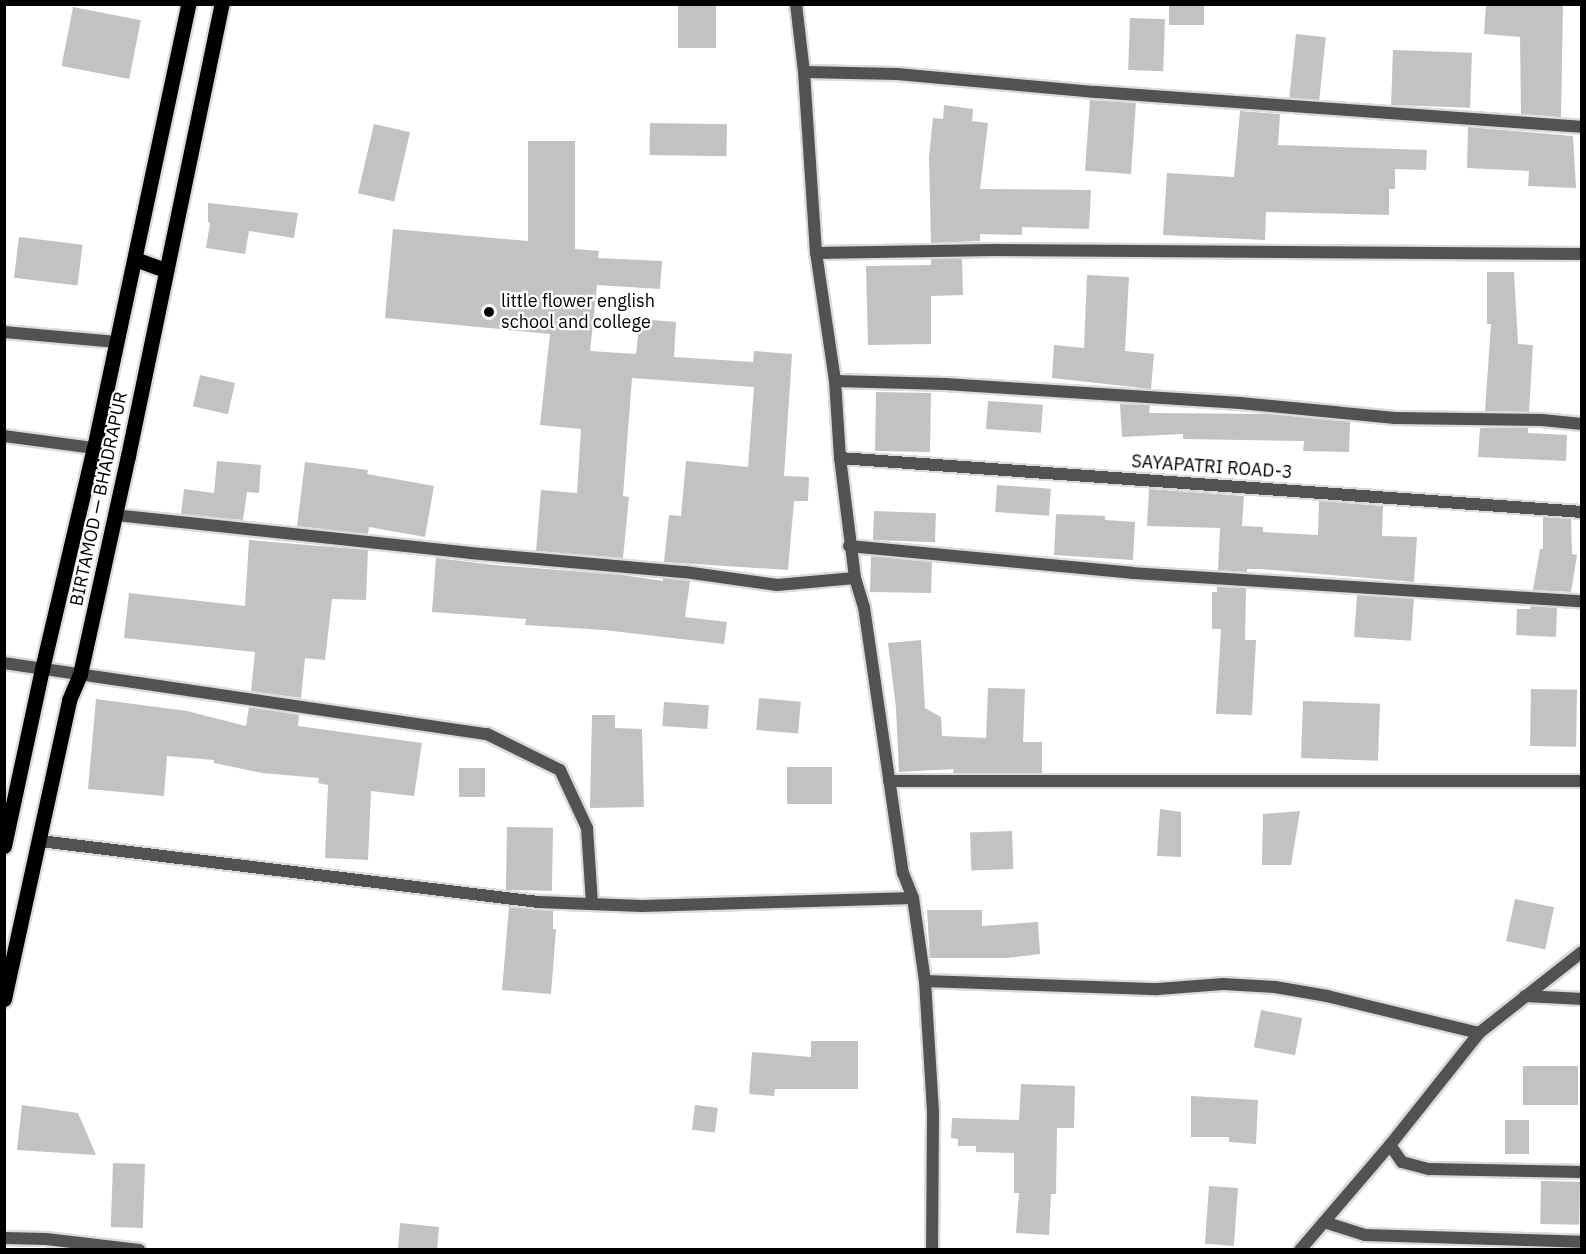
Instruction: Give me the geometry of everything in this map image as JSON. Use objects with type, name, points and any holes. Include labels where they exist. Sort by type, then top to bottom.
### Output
[{"type":"main road","name":"BIRTAMOD — BHADRAPUR","points":[[4,846],[42,669],[94,448],[188,4]]},
{"type":"main road","name":"BIRTAMOD — BHADRAPUR","points":[[4,999],[69,700],[80,674],[115,515],[222,4]]},
{"type":"main road","points":[[135,259],[166,270]]},
{"type":"street","points":[[796,4],[804,72],[816,253],[835,381],[849,546],[855,578],[864,607],[903,873],[913,898],[925,981],[933,1113],[932,1250]]},
{"type":"street","points":[[804,72],[897,74],[1096,92],[1581,127]]},
{"type":"street","points":[[816,253],[1017,250],[1581,254]]},
{"type":"street","points":[[4,332],[117,342]]},
{"type":"street","points":[[835,381],[945,384],[1240,403],[1395,418],[1542,420],[1581,424]]},
{"type":"street","points":[[4,436],[94,448]]},
{"type":"street","name":"SAYAPATRI ROAD-3","points":[[840,458],[1581,512]]},
{"type":"street","points":[[115,515],[470,553],[674,571],[777,585],[855,578]]},
{"type":"street","points":[[849,546],[1132,573],[1581,601]]},
{"type":"street","points":[[4,663],[487,734],[560,770],[587,828],[592,904]]},
{"type":"street","points":[[889,781],[1581,781]]},
{"type":"street","points":[[40,841],[538,902],[642,906],[913,898]]},
{"type":"street","points":[[1300,1250],[1390,1145],[1479,1033],[1581,952]]},
{"type":"street","points":[[925,981],[1146,989],[1223,984],[1275,987],[1479,1033]]},
{"type":"street","points":[[1525,996],[1581,999]]},
{"type":"street","points":[[1390,1145],[1402,1162],[1429,1169],[1581,1172]]},
{"type":"street","points":[[1324,1222],[1365,1235],[1581,1242]]},
{"type":"street","points":[[4,1238],[46,1239],[139,1250]]},
{"type":"building","points":[[678,4],[716,4],[716,48],[678,48]]},
{"type":"building","points":[[1169,4],[1204,4],[1204,25],[1169,25]]},
{"type":"building","points":[[1486,4],[1563,4],[1561,117],[1521,114],[1520,37],[1484,34]]},
{"type":"building","points":[[73,7],[141,20],[129,79],[62,66]]},
{"type":"building","points":[[1130,18],[1165,19],[1163,71],[1128,70]]},
{"type":"building","points":[[1296,34],[1326,37],[1319,101],[1289,98]]},
{"type":"building","points":[[1393,50],[1472,53],[1470,108],[1391,105]]},
{"type":"building","points":[[1090,100],[1136,103],[1131,174],[1085,171]]},
{"type":"building","points":[[944,105],[973,109],[972,121],[988,123],[980,189],[1091,190],[1089,229],[1022,227],[1022,235],[980,234],[980,241],[931,243],[929,157],[933,118],[943,119]]},
{"type":"building","points":[[1240,111],[1280,114],[1278,145],[1427,150],[1426,170],[1395,169],[1395,189],[1389,189],[1389,215],[1266,212],[1265,240],[1163,235],[1167,173],[1234,177]]},
{"type":"building","points":[[650,123],[727,124],[726,156],[649,155]]},
{"type":"building","points":[[374,124],[410,132],[394,202],[358,193]]},
{"type":"building","points":[[1468,127],[1573,136],[1576,188],[1528,186],[1529,171],[1467,168]]},
{"type":"building","points":[[528,141],[575,141],[575,249],[599,251],[598,258],[662,261],[660,289],[597,285],[590,351],[636,354],[640,319],[676,322],[674,357],[753,362],[754,351],[792,354],[784,476],[809,477],[808,501],[794,501],[788,570],[664,562],[669,515],[681,516],[686,461],[748,467],[754,387],[632,378],[623,496],[629,497],[623,558],[536,551],[541,490],[577,493],[581,429],[540,425],[550,334],[385,318],[393,229],[528,241]]},
{"type":"building","points":[[208,203],[298,213],[294,238],[249,231],[245,254],[206,248],[210,223],[208,222]]},
{"type":"building","points":[[19,237],[83,245],[78,285],[14,278]]},
{"type":"building","points":[[931,259],[962,259],[963,295],[931,296],[931,344],[868,345],[866,266],[931,265]]},
{"type":"building","points":[[1487,272],[1514,272],[1518,344],[1533,345],[1529,412],[1485,411],[1491,324],[1487,324]]},
{"type":"building","points":[[1087,275],[1129,277],[1125,351],[1154,354],[1151,389],[1052,378],[1054,345],[1084,348]]},
{"type":"building","points":[[200,375],[235,383],[228,414],[193,406]]},
{"type":"building","points":[[876,392],[931,393],[930,452],[875,451]]},
{"type":"building","points":[[988,401],[1043,405],[1041,433],[986,429]]},
{"type":"building","points":[[1120,404],[1150,405],[1149,413],[1270,414],[1350,422],[1349,452],[1303,451],[1304,441],[1183,439],[1183,434],[1122,437]]},
{"type":"building","points":[[1480,428],[1528,428],[1528,433],[1567,435],[1566,461],[1478,457]]},
{"type":"building","points":[[217,461],[261,465],[259,493],[247,492],[243,520],[181,514],[184,489],[214,493]]},
{"type":"building","points":[[305,462],[368,470],[367,474],[434,486],[425,537],[369,527],[368,534],[297,526]]},
{"type":"building","points":[[997,485],[1051,489],[1049,516],[995,512]]},
{"type":"building","points":[[1149,489],[1244,496],[1242,526],[1263,527],[1263,532],[1318,535],[1319,501],[1383,506],[1382,536],[1417,537],[1414,582],[1261,569],[1247,569],[1247,572],[1218,570],[1220,528],[1147,526]]},
{"type":"building","points":[[874,511],[936,513],[935,542],[873,540]]},
{"type":"building","points":[[1056,514],[1105,516],[1105,520],[1135,522],[1133,560],[1054,555]]},
{"type":"building","points":[[1543,517],[1571,519],[1572,554],[1577,555],[1571,592],[1533,590],[1540,549],[1543,549]]},
{"type":"building","points":[[249,540],[368,550],[366,600],[332,599],[325,660],[305,658],[301,698],[251,691],[255,652],[124,638],[129,593],[245,606]]},
{"type":"building","points":[[871,556],[932,562],[931,593],[870,592]]},
{"type":"building","points":[[436,558],[622,575],[663,581],[663,578],[690,581],[685,617],[727,622],[724,644],[604,630],[525,625],[526,619],[432,612]]},
{"type":"building","points":[[1217,587],[1246,588],[1245,640],[1256,640],[1252,715],[1216,714],[1221,629],[1212,629],[1212,592],[1217,592]]},
{"type":"building","points":[[1357,595],[1414,599],[1411,641],[1354,637]]},
{"type":"building","points":[[1531,606],[1557,608],[1556,637],[1516,635],[1517,609],[1530,609]]},
{"type":"building","points":[[921,640],[925,708],[941,717],[942,736],[986,738],[988,688],[1025,689],[1023,742],[1042,742],[1042,773],[953,773],[954,769],[899,772],[896,708],[888,643]]},
{"type":"building","points":[[1531,689],[1577,690],[1576,747],[1530,746]]},
{"type":"building","points":[[759,698],[801,702],[798,734],[756,730]]},
{"type":"building","points":[[96,699],[187,711],[246,726],[249,707],[299,715],[298,726],[422,743],[414,796],[371,791],[368,860],[325,858],[328,785],[318,783],[319,778],[262,773],[214,763],[214,760],[167,756],[164,796],[88,789]]},
{"type":"building","points":[[1303,701],[1380,704],[1378,761],[1301,758]]},
{"type":"building","points":[[664,702],[709,705],[707,729],[662,726]]},
{"type":"building","points":[[592,715],[615,715],[615,728],[642,729],[644,807],[590,808]]},
{"type":"building","points":[[787,767],[832,767],[832,804],[787,804]]},
{"type":"building","points":[[459,768],[485,768],[485,797],[459,797]]},
{"type":"building","points":[[1160,809],[1181,812],[1181,857],[1157,856]]},
{"type":"building","points":[[1300,811],[1291,865],[1262,865],[1263,814]]},
{"type":"building","points":[[507,827],[553,828],[552,891],[506,890]]},
{"type":"building","points":[[1012,831],[1013,869],[971,870],[970,832]]},
{"type":"building","points":[[1515,899],[1554,907],[1545,949],[1506,941]]},
{"type":"building","points":[[509,907],[553,911],[553,929],[556,929],[551,994],[502,990]]},
{"type":"building","points":[[927,910],[982,910],[982,926],[1038,922],[1040,954],[1007,958],[930,958]]},
{"type":"building","points":[[1261,1010],[1302,1018],[1295,1055],[1254,1047]]},
{"type":"building","points":[[811,1041],[858,1041],[858,1089],[775,1089],[774,1096],[749,1094],[752,1052],[811,1057]]},
{"type":"building","points":[[1523,1066],[1578,1066],[1578,1105],[1523,1105]]},
{"type":"building","points":[[1021,1084],[1075,1086],[1074,1128],[1057,1128],[1056,1194],[1051,1194],[1049,1235],[1016,1233],[1019,1193],[1014,1193],[1014,1153],[976,1152],[976,1146],[958,1146],[958,1139],[951,1138],[952,1118],[1019,1120]]},
{"type":"building","points":[[1191,1096],[1258,1100],[1256,1144],[1229,1142],[1229,1137],[1191,1137]]},
{"type":"building","points":[[22,1105],[78,1113],[96,1155],[17,1150]]},
{"type":"building","points":[[695,1105],[718,1108],[715,1133],[692,1130]]},
{"type":"building","points":[[1505,1120],[1529,1120],[1529,1154],[1505,1154]]},
{"type":"building","points":[[113,1163],[145,1164],[143,1228],[111,1227]]},
{"type":"building","points":[[1541,1181],[1580,1182],[1579,1225],[1540,1224]]},
{"type":"building","points":[[1209,1186],[1238,1188],[1234,1246],[1205,1244]]},
{"type":"building","points":[[400,1223],[439,1227],[437,1250],[398,1250]]},
{"type":"place","name":"little flower english school and college","points":[[489,312]]}]
